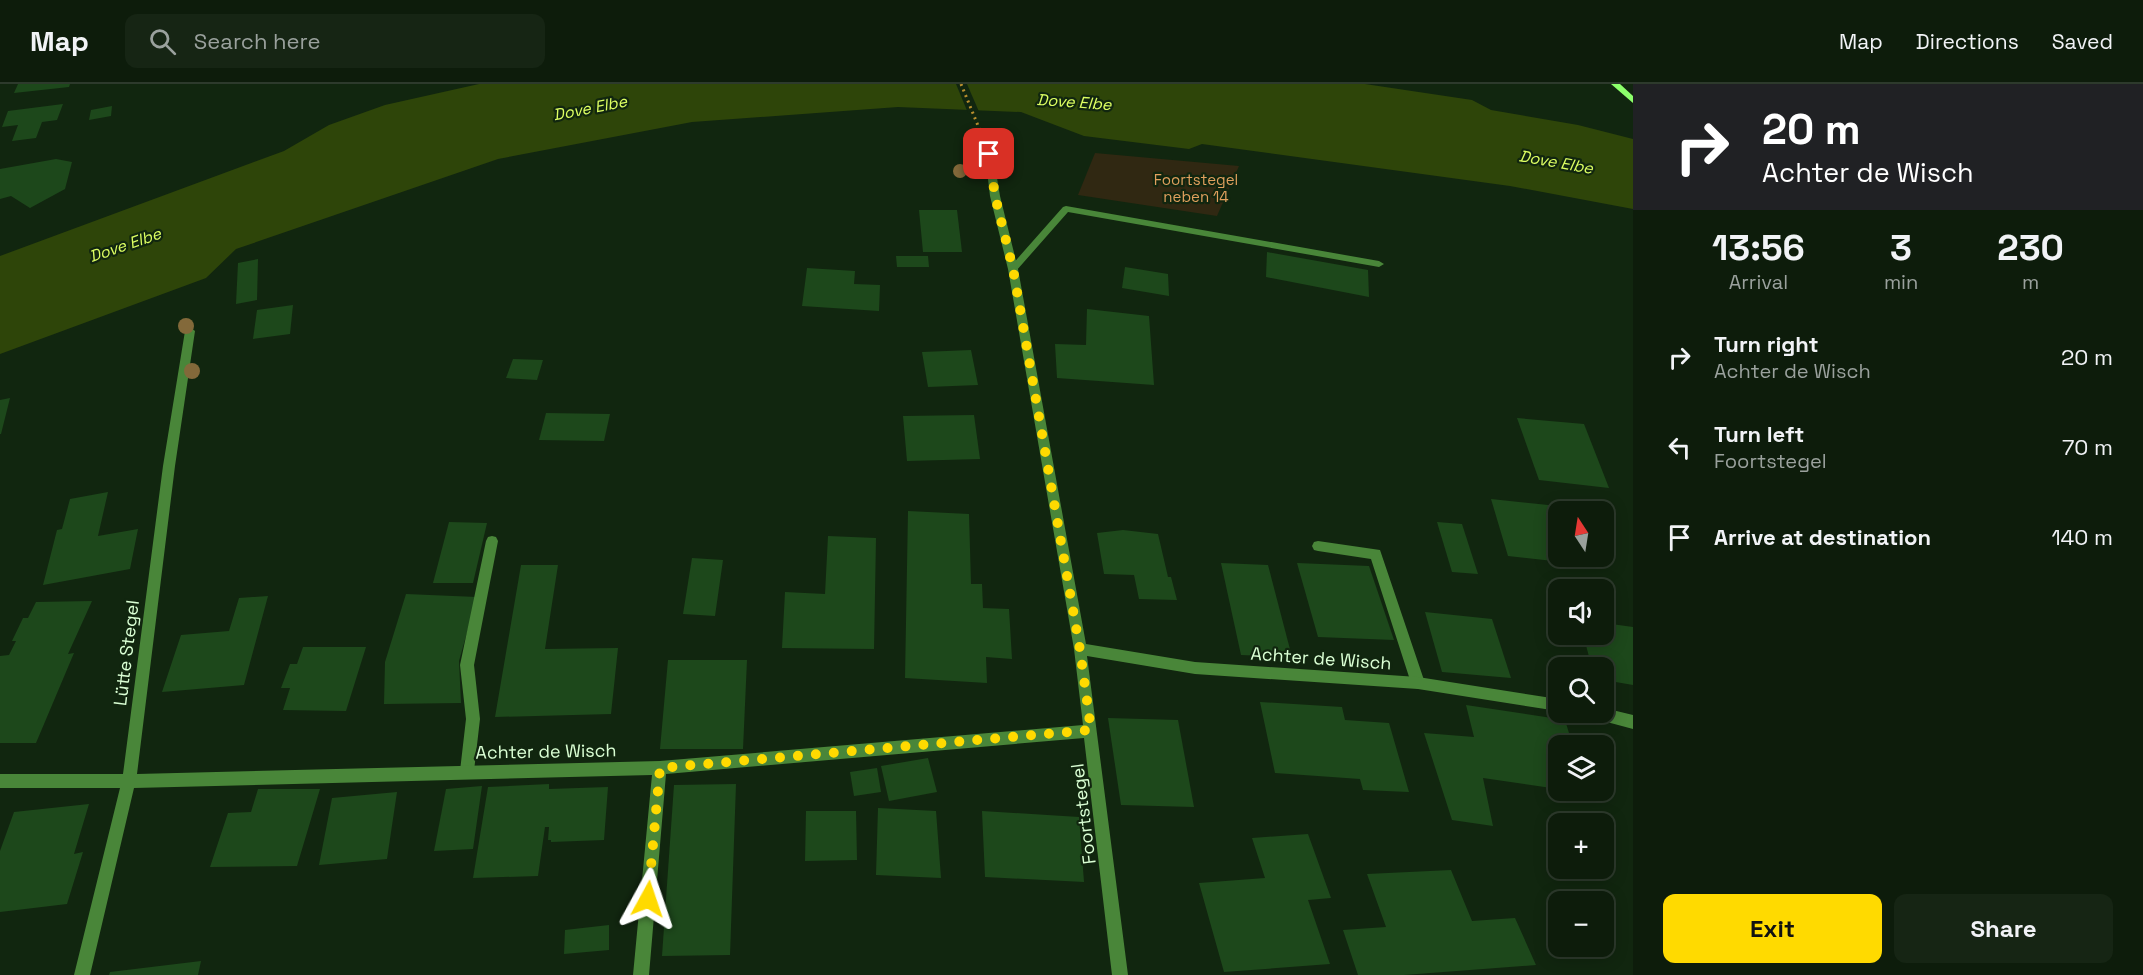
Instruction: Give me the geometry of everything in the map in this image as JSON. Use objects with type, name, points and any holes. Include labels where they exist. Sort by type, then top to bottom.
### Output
[{"type":"main road","points":[[1615,84],[1633,100]]},
{"type":"street","name":"Foortstegel","points":[[989,154],[995,196],[1013,269],[1080,650],[1120,975]]},
{"type":"street","points":[[1013,269],[1066,209],[1379,264]]},
{"type":"street","name":"Lütte Stegel","points":[[82,975],[129,781],[169,466],[190,331]]},
{"type":"street","points":[[467,771],[473,719],[467,665],[492,541]]},
{"type":"street","points":[[1318,546],[1376,554],[1418,683]]},
{"type":"street","name":"Achter de Wisch","points":[[1080,650],[1195,668],[1418,683],[1548,703]]},
{"type":"street","points":[[1614,717],[1633,722]]},
{"type":"street","name":"Achter de Wisch","points":[[0,781],[129,781],[660,768],[1091,730]]},
{"type":"street","points":[[640,975],[660,768]]},
{"type":"path","points":[[961,84],[975,117]]},
{"type":"green space","name":"Foortstegel neben 14","points":[[1095,153],[1239,166],[1217,216],[1078,195]]},
{"type":"water","name":"Dove Elbe","points":[[479,84],[1365,84],[1472,100],[1491,110],[1578,125],[1633,139],[1633,209],[1510,186],[1202,144],[1189,149],[1084,136],[1021,112],[898,107],[692,122],[498,159],[236,249],[206,278],[0,354],[0,256],[284,151],[329,125],[385,105]]},
{"type":"pier","points":[[956,84],[967,84],[980,114],[968,113]]},
{"type":"building","points":[[18,84],[70,84],[69,87],[14,93]]},
{"type":"building","points":[[63,104],[57,120],[42,122],[36,138],[12,141],[18,125],[2,127],[8,111]]},
{"type":"building","points":[[112,106],[111,116],[89,120],[91,110]]},
{"type":"building","points":[[56,159],[72,162],[65,189],[30,208],[11,196],[0,199],[0,169]]},
{"type":"building","points":[[919,210],[957,210],[962,252],[923,252]]},
{"type":"building","points":[[1267,252],[1368,270],[1369,297],[1266,277]]},
{"type":"building","points":[[896,256],[928,256],[929,267],[897,267]]},
{"type":"building","points":[[258,259],[257,300],[236,304],[238,263]]},
{"type":"building","points":[[1125,267],[1168,274],[1169,296],[1122,288]]},
{"type":"building","points":[[807,268],[855,271],[854,284],[880,285],[879,311],[802,306]]},
{"type":"building","points":[[293,305],[290,334],[253,339],[257,310]]},
{"type":"building","points":[[1087,309],[1149,316],[1154,385],[1057,378],[1055,344],[1086,345]]},
{"type":"building","points":[[971,350],[978,385],[928,387],[922,352]]},
{"type":"building","points":[[513,359],[543,360],[537,380],[506,378]]},
{"type":"building","points":[[10,398],[1,434],[0,434],[0,400]]},
{"type":"building","points":[[546,413],[610,414],[604,441],[539,440]]},
{"type":"building","points":[[974,415],[980,459],[907,461],[903,416]]},
{"type":"building","points":[[1517,418],[1584,424],[1609,488],[1539,480]]},
{"type":"building","points":[[108,492],[98,536],[138,529],[130,569],[43,585],[57,530],[62,529],[70,499]]},
{"type":"building","points":[[1491,499],[1548,505],[1548,560],[1508,556]]},
{"type":"building","points":[[908,511],[969,514],[971,584],[982,584],[983,608],[1009,609],[1012,659],[986,657],[987,683],[905,678]]},
{"type":"building","points":[[449,522],[487,523],[473,583],[433,583]]},
{"type":"building","points":[[1437,522],[1462,524],[1478,574],[1452,572]]},
{"type":"building","points":[[1123,530],[1158,534],[1168,577],[1171,577],[1177,600],[1139,599],[1134,575],[1104,574],[1097,533]]},
{"type":"building","points":[[828,536],[876,538],[874,649],[782,648],[785,592],[825,594]]},
{"type":"building","points":[[692,558],[723,560],[715,616],[683,614]]},
{"type":"building","points":[[1221,563],[1268,565],[1292,657],[1241,655]]},
{"type":"building","points":[[1297,563],[1369,566],[1394,640],[1318,637]]},
{"type":"building","points":[[521,565],[558,565],[545,649],[618,648],[611,714],[495,717]]},
{"type":"building","points":[[406,594],[477,597],[459,661],[461,703],[384,704],[385,662]]},
{"type":"building","points":[[268,596],[244,685],[162,692],[181,635],[229,631],[239,598]]},
{"type":"building","points":[[92,601],[68,654],[74,653],[36,743],[0,743],[0,656],[9,655],[16,641],[12,641],[23,618],[28,618],[36,602]]},
{"type":"building","points":[[1425,612],[1492,619],[1511,678],[1442,672]]},
{"type":"building","points":[[1614,624],[1633,627],[1633,685],[1614,682],[1614,657],[1589,657],[1586,645],[1614,645]]},
{"type":"building","points":[[303,647],[366,647],[346,711],[283,710],[290,688],[281,688],[290,664],[297,664]]},
{"type":"building","points":[[668,660],[747,660],[743,749],[660,749]]},
{"type":"building","points":[[1260,702],[1342,707],[1345,720],[1389,723],[1409,792],[1363,790],[1360,779],[1275,773]]},
{"type":"building","points":[[1466,705],[1548,717],[1548,723],[1566,723],[1570,735],[1548,735],[1548,788],[1483,778],[1493,826],[1452,820],[1424,733],[1474,737]]},
{"type":"building","points":[[1108,718],[1178,720],[1194,807],[1121,805]]},
{"type":"building","points":[[928,758],[937,792],[889,801],[881,766]]},
{"type":"building","points":[[877,768],[881,792],[854,796],[850,772]]},
{"type":"building","points":[[549,784],[549,789],[608,787],[604,840],[551,842],[548,840],[549,827],[545,827],[538,876],[473,878],[488,787]]},
{"type":"building","points":[[736,784],[730,955],[662,956],[674,785]]},
{"type":"building","points":[[482,786],[473,849],[434,851],[446,789]]},
{"type":"building","points":[[258,789],[320,789],[297,866],[210,867],[228,813],[251,812]]},
{"type":"building","points":[[397,792],[387,859],[319,865],[332,798]]},
{"type":"building","points":[[89,804],[74,854],[83,852],[67,904],[0,912],[0,851],[14,812]]},
{"type":"building","points":[[878,808],[936,811],[941,878],[876,875]]},
{"type":"building","points":[[806,811],[856,811],[857,860],[805,861]]},
{"type":"building","points":[[982,811],[1079,817],[1084,882],[985,877]]},
{"type":"building","points":[[1308,834],[1331,898],[1308,900],[1330,964],[1224,972],[1199,883],[1265,878],[1252,838]]},
{"type":"building","points":[[1451,870],[1472,921],[1515,918],[1536,965],[1404,975],[1358,975],[1343,930],[1386,927],[1367,874]]},
{"type":"building","points":[[609,925],[609,950],[564,954],[565,930]]},
{"type":"building","points":[[201,961],[198,975],[109,975],[110,972]]},
{"type":"route","points":[[648,899],[660,768],[1091,730],[1080,650],[1013,269],[995,196],[989,154]]}]
